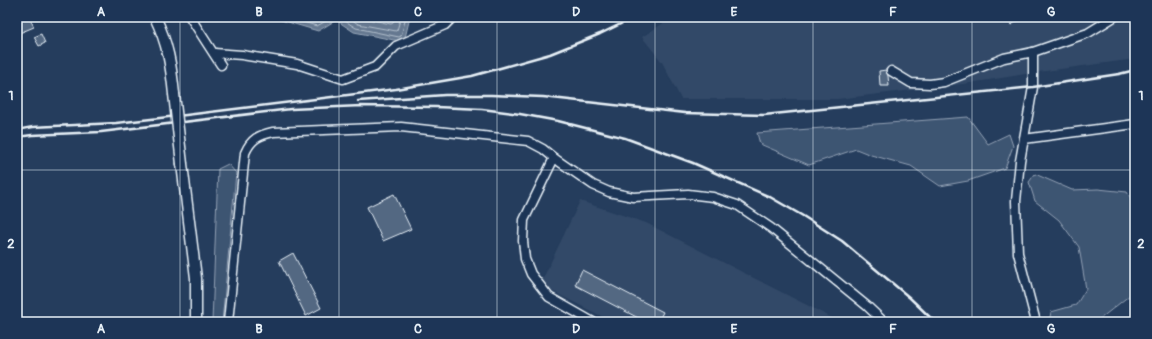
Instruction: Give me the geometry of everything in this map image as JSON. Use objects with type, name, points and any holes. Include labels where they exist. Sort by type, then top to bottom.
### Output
[{"type":"main road","points":[[155,17],[162,32],[171,62],[196,278],[196,322]]},
{"type":"street","points":[[190,17],[221,65]]},
{"type":"street","points":[[214,54],[242,55],[297,64],[343,79],[375,67],[396,46],[445,25],[452,17]]},
{"type":"street","points":[[891,71],[911,84],[944,82],[1004,58],[1033,52],[1088,33],[1114,17]]},
{"type":"street","points":[[1033,52],[1033,88],[1020,162],[1016,201],[1018,253],[1036,322]]},
{"type":"street","points":[[1024,139],[1135,124]]},
{"type":"street","points":[[228,322],[245,153],[253,140],[262,134],[273,132],[401,127],[528,141],[543,149],[593,185],[609,192],[632,197],[688,194],[713,197],[737,205],[771,228],[867,306],[884,322]]},
{"type":"street","points":[[554,158],[524,220],[523,241],[525,259],[531,274],[549,297],[593,322]]},
{"type":"shaded area","points":[[673,17],[1135,17],[1135,59],[963,84],[837,99],[681,99],[662,62],[642,37]]},
{"type":"shaded area","points":[[968,117],[988,144],[1009,134],[1013,146],[1005,168],[968,181],[940,186],[911,166],[871,155],[856,149],[809,165],[760,144],[757,133]]},
{"type":"shaded area","points":[[228,164],[236,173],[222,322],[212,322],[218,169]]},
{"type":"shaded area","points":[[1035,174],[1072,190],[1098,189],[1127,192],[1135,205],[1135,287],[1130,295],[1096,322],[1049,322],[1051,312],[1076,305],[1086,289],[1079,247],[1059,220],[1035,201],[1029,182]]},
{"type":"shaded area","points":[[580,201],[646,223],[840,322],[613,322],[540,285]]},
{"type":"water","points":[[281,17],[410,17],[404,42],[354,32],[336,20],[318,31],[281,20]]},
{"type":"building","points":[[17,17],[29,17],[34,27],[17,34]]},
{"type":"building","points":[[1006,17],[1024,17],[1011,25]]},
{"type":"building","points":[[41,34],[45,43],[39,46],[34,37]]},
{"type":"building","points":[[886,70],[889,86],[880,86],[879,71]]},
{"type":"building","points":[[394,194],[411,229],[383,241],[367,207]]},
{"type":"building","points":[[293,253],[321,308],[306,316],[279,261]]},
{"type":"building","points":[[582,270],[663,312],[658,322],[646,322],[575,285]]},
{"type":"railway","points":[[17,130],[33,127],[116,123],[186,115],[396,89],[472,76],[550,54],[600,34],[635,17]]},
{"type":"railway","points":[[358,101],[445,95],[491,95],[543,97],[685,113],[764,115],[1033,87],[1119,74],[1135,70]]},
{"type":"railway","points":[[17,137],[101,132],[291,109],[361,106],[482,109],[558,121],[625,138],[693,163],[770,197],[842,241],[910,298],[935,322]]}]
